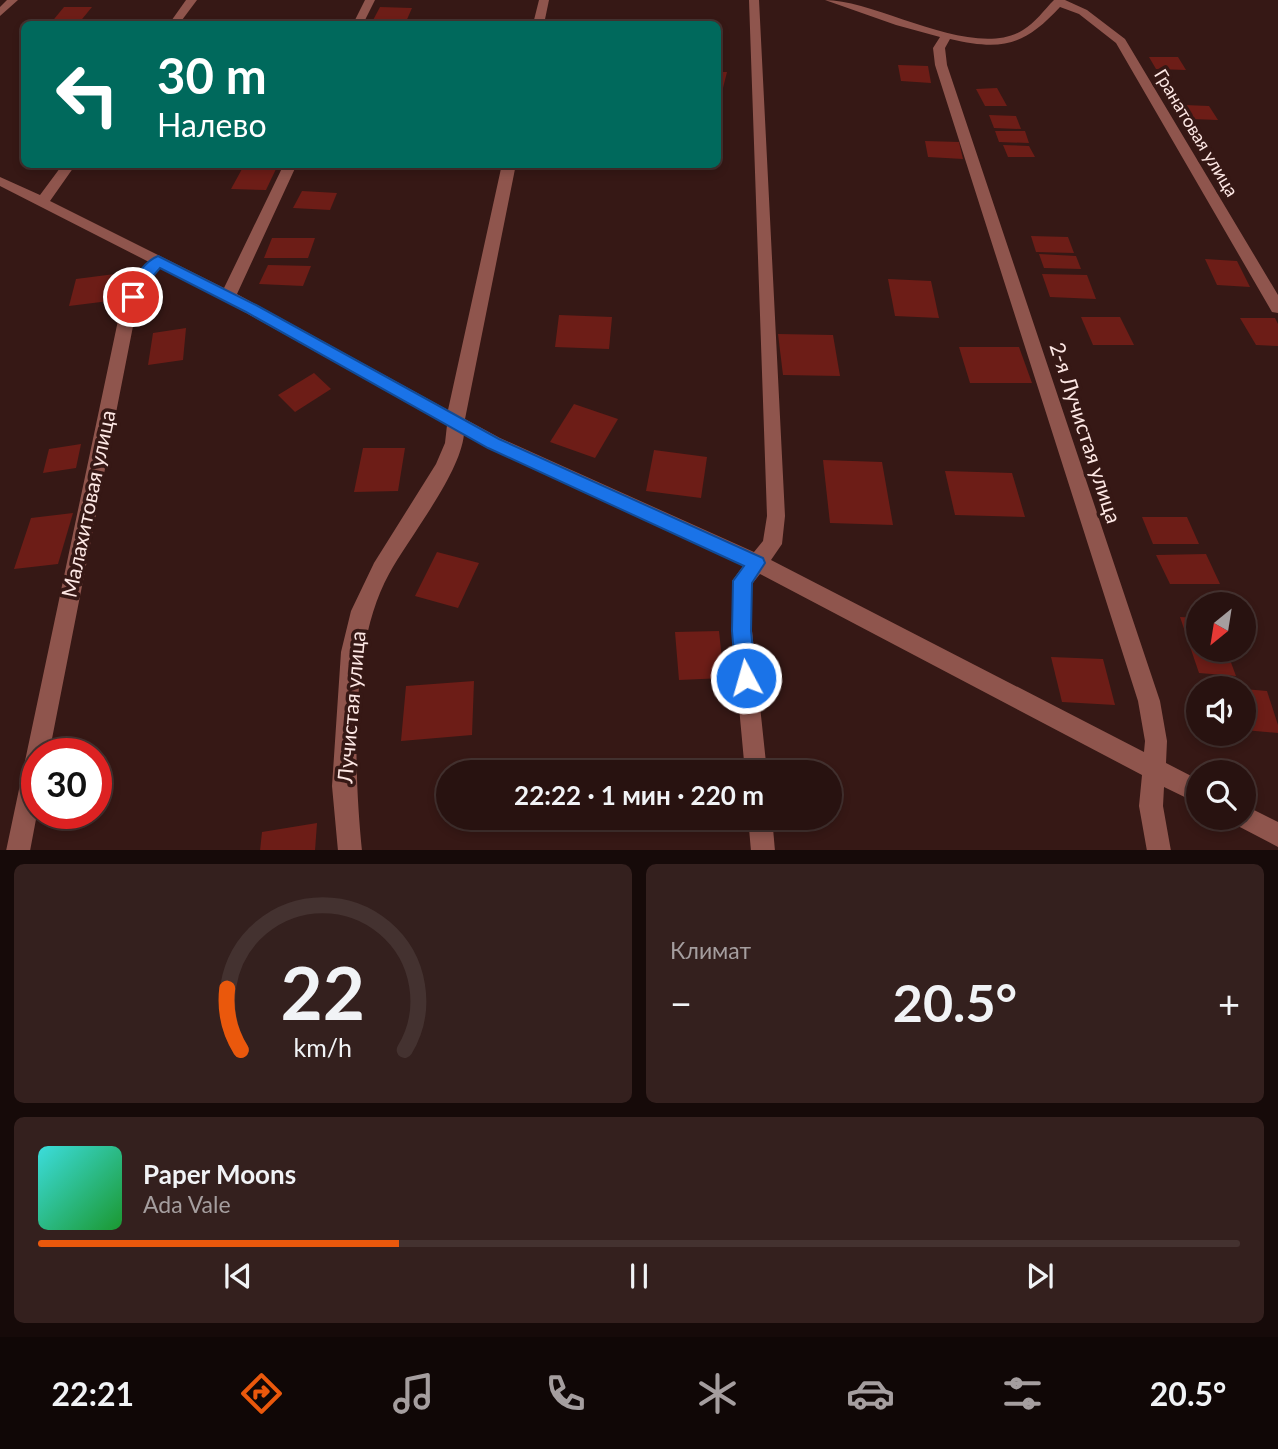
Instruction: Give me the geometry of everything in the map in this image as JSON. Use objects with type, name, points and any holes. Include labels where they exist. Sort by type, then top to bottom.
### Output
[{"type":"street","points":[[0,13],[13,0]]},
{"type":"street","points":[[176,21],[192,0]]},
{"type":"street","points":[[360,21],[370,0]]},
{"type":"street","points":[[540,21],[544,0]]},
{"type":"street","points":[[754,0],[776,516],[772,544],[743,581],[742,631],[754,760]]},
{"type":"street","points":[[830,0],[946,36],[981,41],[1004,41],[1024,36],[1059,1]]},
{"type":"street","name":"Гранатовая улица","points":[[1059,1],[1083,12],[1121,41],[1278,308]]},
{"type":"street","name":"2-я Лучистая улица","points":[[946,36],[939,48],[941,65],[1149,701],[1156,741],[1151,806],[1159,850]]},
{"type":"street","points":[[42,202],[67,168]]},
{"type":"street","points":[[228,296],[289,168]]},
{"type":"street","name":"Лучистая улица","points":[[350,850],[344,786],[352,652],[361,611],[381,569],[444,467],[454,443],[461,389],[508,168]]},
{"type":"street","points":[[0,181],[228,296],[494,443],[757,563],[1186,786]]},
{"type":"street","name":"Малахитовая улица","points":[[41,738],[128,311],[138,283],[158,261]]},
{"type":"street","points":[[1256,823],[1278,835]]},
{"type":"street","name":"Малахитовая улица","points":[[18,850],[22,829]]},
{"type":"street","points":[[761,830],[763,850]]},
{"type":"building","points":[[64,7],[92,7],[80,21],[52,21]]},
{"type":"building","points":[[380,7],[412,8],[406,21],[373,21]]},
{"type":"building","points":[[1149,57],[1178,57],[1186,70],[1156,69]]},
{"type":"building","points":[[898,65],[928,66],[931,83],[901,81]]},
{"type":"building","points":[[721,72],[727,72],[722,92]]},
{"type":"building","points":[[997,88],[1007,106],[985,106],[976,89]]},
{"type":"building","points":[[1184,105],[1209,106],[1218,120],[1192,119]]},
{"type":"building","points":[[989,115],[1016,116],[1021,129],[994,128]]},
{"type":"building","points":[[995,131],[1025,131],[1029,143],[999,142]]},
{"type":"building","points":[[925,141],[959,142],[963,159],[928,157]]},
{"type":"building","points":[[1003,145],[1029,146],[1035,157],[1008,157]]},
{"type":"building","points":[[242,169],[276,169],[266,190],[231,189]]},
{"type":"building","points":[[302,191],[337,193],[330,210],[293,208]]},
{"type":"building","points":[[1031,236],[1068,237],[1074,253],[1036,252]]},
{"type":"building","points":[[272,238],[315,238],[308,258],[264,258]]},
{"type":"building","points":[[1039,254],[1076,256],[1081,269],[1044,268]]},
{"type":"building","points":[[1205,259],[1237,261],[1250,287],[1217,285]]},
{"type":"building","points":[[268,265],[311,266],[303,286],[259,284]]},
{"type":"building","points":[[115,274],[109,301],[69,306],[76,279]]},
{"type":"building","points":[[1042,274],[1087,275],[1096,299],[1050,297]]},
{"type":"building","points":[[888,279],[931,281],[939,318],[895,316]]},
{"type":"building","points":[[559,315],[612,317],[609,349],[555,347]]},
{"type":"building","points":[[1081,317],[1120,317],[1134,345],[1093,345]]},
{"type":"building","points":[[1240,318],[1275,318],[1278,324],[1278,346],[1256,345]]},
{"type":"building","points":[[186,328],[183,360],[148,365],[153,333]]},
{"type":"building","points":[[778,334],[833,335],[840,376],[783,375]]},
{"type":"building","points":[[959,347],[1019,347],[1032,383],[970,383]]},
{"type":"building","points":[[314,373],[331,389],[295,412],[278,395]]},
{"type":"building","points":[[574,404],[618,419],[595,458],[550,442]]},
{"type":"building","points":[[81,444],[76,468],[43,473],[49,449]]},
{"type":"building","points":[[363,448],[405,448],[398,491],[354,492]]},
{"type":"building","points":[[654,450],[707,457],[701,498],[646,491]]},
{"type":"building","points":[[823,460],[882,462],[893,525],[830,523]]},
{"type":"building","points":[[945,471],[1012,473],[1025,517],[955,515]]},
{"type":"building","points":[[73,513],[58,564],[14,569],[31,518]]},
{"type":"building","points":[[1142,517],[1187,517],[1199,544],[1153,544]]},
{"type":"building","points":[[437,552],[479,563],[458,608],[415,596]]},
{"type":"building","points":[[1206,554],[1220,584],[1170,584],[1156,555]]},
{"type":"building","points":[[1180,617],[1186,617],[1186,635]]},
{"type":"building","points":[[719,631],[724,678],[679,680],[675,632]]},
{"type":"building","points":[[1051,657],[1103,659],[1115,705],[1062,702]]},
{"type":"building","points":[[1195,662],[1231,662],[1236,676],[1199,673]]},
{"type":"building","points":[[474,681],[472,735],[401,741],[406,686]]},
{"type":"building","points":[[1256,690],[1267,691],[1278,733],[1256,731]]},
{"type":"building","points":[[317,823],[315,850],[260,850],[262,832]]},
{"type":"route","points":[[133,297],[138,283],[158,261],[228,296],[494,443],[757,563],[743,581],[742,631],[746,678]]}]
